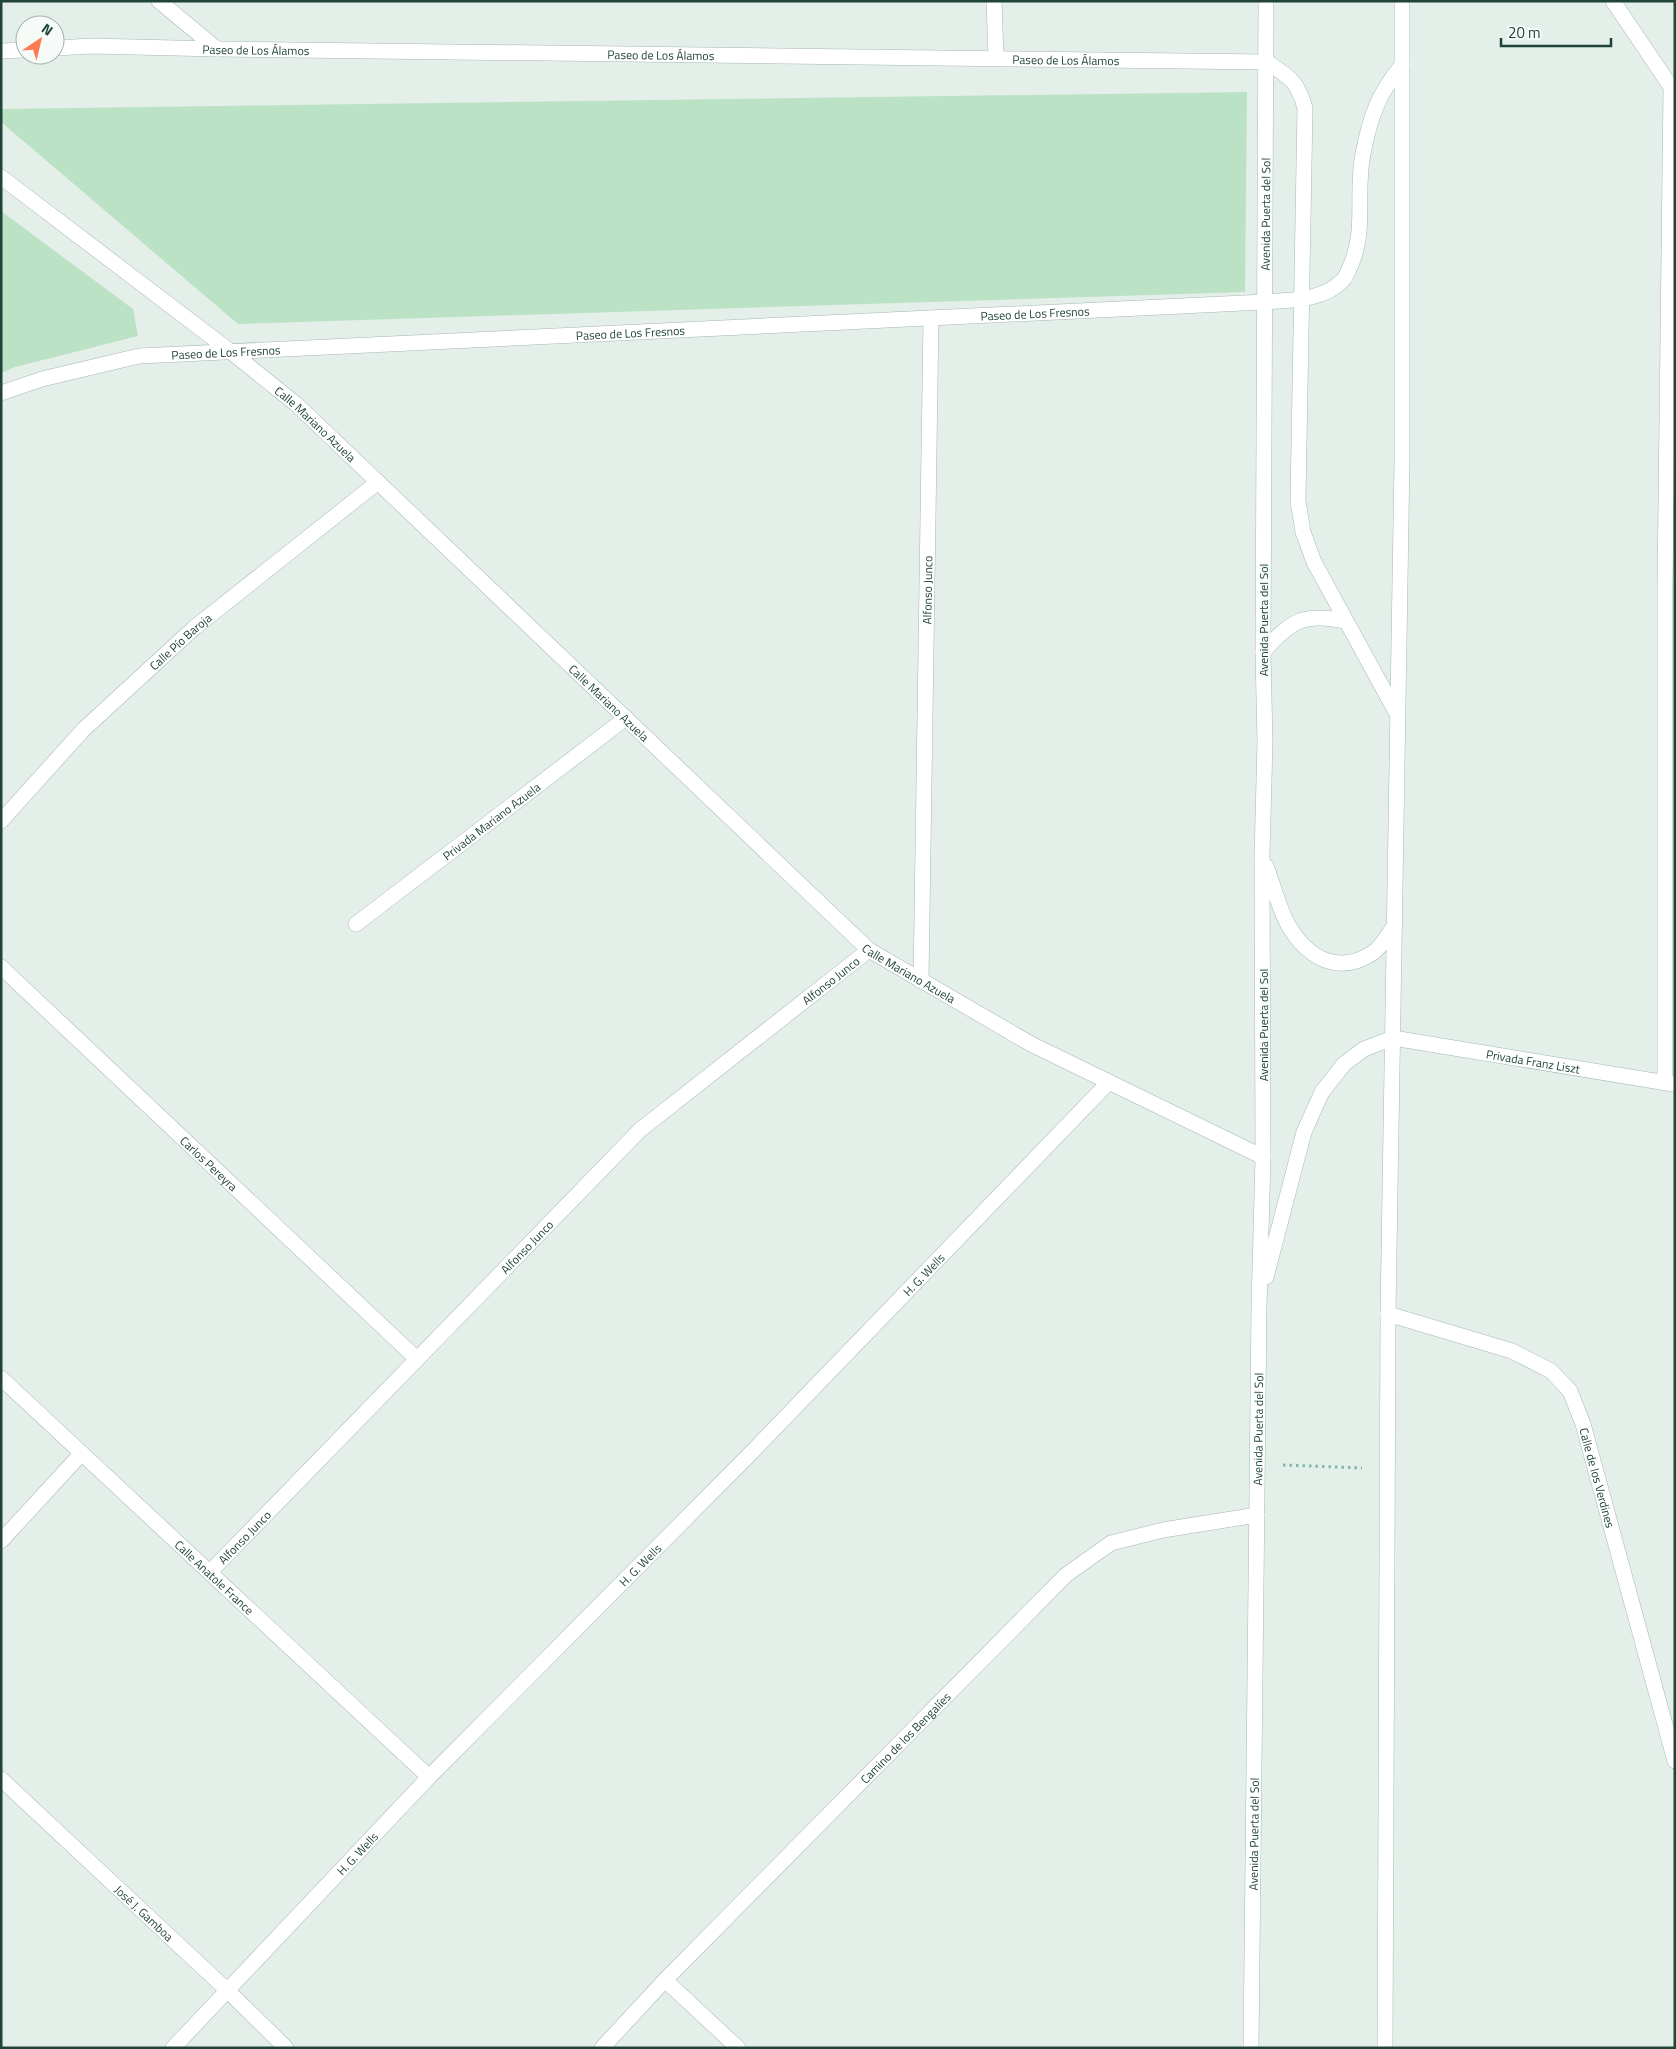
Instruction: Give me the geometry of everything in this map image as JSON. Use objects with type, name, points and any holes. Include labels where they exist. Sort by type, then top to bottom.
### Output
[{"type":"street","points":[[159,1],[218,49]]},
{"type":"street","points":[[994,1],[996,58]]},
{"type":"street","name":"Avenida Puerta del Sol","points":[[1251,2048],[1259,1306],[1263,1157],[1262,856],[1265,742],[1263,652],[1266,1]]},
{"type":"street","points":[[1385,2048],[1388,1314],[1402,460],[1402,1]]},
{"type":"street","points":[[1613,1],[1673,91],[1665,585],[1670,1084]]},
{"type":"street","name":"Paseo de Los Álamos","points":[[65,47],[92,46],[1267,62]]},
{"type":"street","points":[[1,51],[15,50]]},
{"type":"street","points":[[1267,62],[1289,78],[1300,89],[1305,108],[1298,501],[1303,532],[1314,562],[1398,716]]},
{"type":"street","name":"Paseo de Los Fresnos","points":[[1,393],[42,379],[139,356],[1303,300],[1328,291],[1344,279],[1352,264],[1359,244],[1362,156],[1376,105],[1386,85],[1402,65]]},
{"type":"street","name":"Calle Mariano Azuela","points":[[1,177],[230,351],[296,404],[869,950],[1030,1044],[1263,1157]]},
{"type":"street","name":"Alfonso Junco","points":[[921,981],[931,319]]},
{"type":"street","name":"Calle Pío Baroja","points":[[1,822],[84,729],[194,628],[378,482]]},
{"type":"street","points":[[1263,652],[1284,630],[1303,619],[1324,617],[1345,621]]},
{"type":"street","name":"Privada Mariano Azuela","points":[[356,924],[626,718]]},
{"type":"street","points":[[1262,856],[1289,927],[1308,950],[1331,963],[1354,962],[1375,951],[1395,925]]},
{"type":"street","name":"Alfonso Junco","points":[[210,1572],[640,1130],[869,950]]},
{"type":"street","name":"Carlos Pereyra","points":[[1,967],[417,1359]]},
{"type":"street","points":[[1259,1306],[1304,1132],[1322,1092],[1344,1064],[1364,1049],[1393,1038]]},
{"type":"street","name":"Privada Franz Liszt","points":[[1393,1038],[1670,1084]]},
{"type":"street","name":"H. G. Wells","points":[[173,2048],[429,1777],[750,1454],[1109,1082]]},
{"type":"street","name":"Calle de los Verdines","points":[[1388,1314],[1512,1351],[1551,1371],[1570,1391],[1583,1424],[1675,1762]]},
{"type":"street","name":"Calle Anatole France","points":[[1,1378],[429,1777]]},
{"type":"street","points":[[1,1541],[81,1454]]},
{"type":"street","name":"Camino de los Bengalíes","points":[[602,2048],[665,1980],[1066,1575],[1111,1543],[1163,1530],[1257,1515]]},
{"type":"street","name":"José J. Gamboa","points":[[3,1785],[228,1991],[286,2048]]},
{"type":"street","points":[[665,1980],[738,2048]]},
{"type":"path","points":[[1257,1464],[1388,1469]]},
{"type":"green space","points":[[1247,92],[1245,292],[238,324],[1,122],[1,109]]},
{"type":"green space","points":[[1,211],[133,309],[138,336],[15,367],[1,373]]}]
